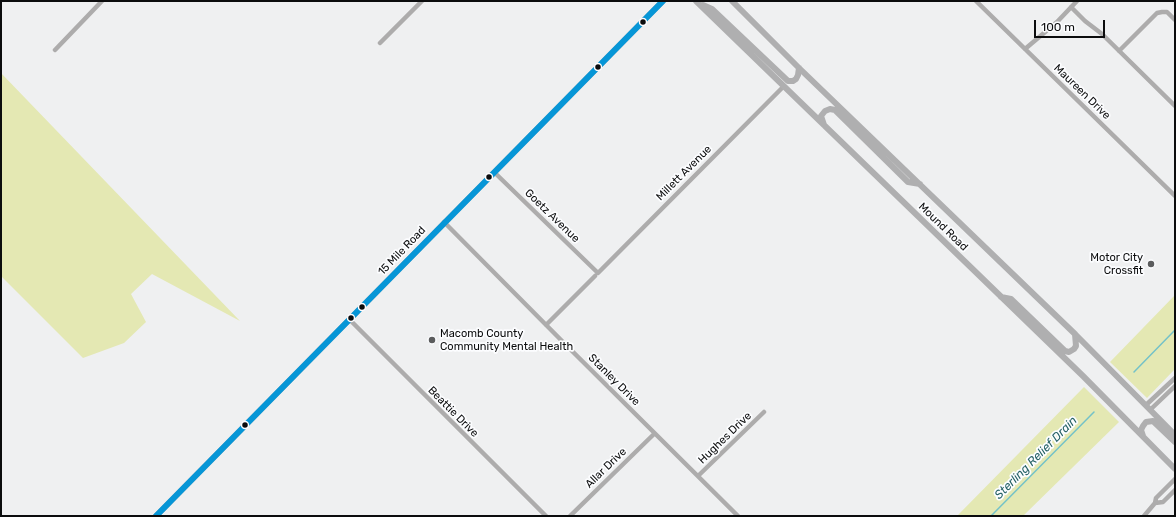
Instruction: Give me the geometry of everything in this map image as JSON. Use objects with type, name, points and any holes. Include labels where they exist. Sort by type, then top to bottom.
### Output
[{"type":"main road","name":"15 Mile Road","points":[[156,516],[663,1]]},
{"type":"main road","points":[[697,1],[712,9],[788,81],[793,81],[796,79],[799,68]]},
{"type":"main road","name":"Mound Road","points":[[697,1],[1073,367],[1175,469]]},
{"type":"main road","name":"Mound Road","points":[[732,1],[799,68],[1075,334],[1175,435]]},
{"type":"main road","points":[[824,125],[822,116],[825,111],[830,109],[834,110],[908,182],[920,184]]},
{"type":"main road","points":[[1001,297],[1011,299],[1065,351],[1069,352],[1076,346],[1075,334]]},
{"type":"main road","points":[[1142,436],[1142,428],[1144,424],[1148,421],[1153,421],[1175,442]]},
{"type":"street","points":[[56,50],[102,1]]},
{"type":"street","points":[[380,43],[422,1]]},
{"type":"street","name":"Maureen Drive","points":[[976,1],[1175,196]]},
{"type":"street","points":[[1024,49],[1057,22],[1077,1]]},
{"type":"street","points":[[1071,7],[1119,51],[1175,106]]},
{"type":"street","points":[[1119,51],[1157,13],[1167,12],[1175,20]]},
{"type":"street","name":"Millett Avenue","points":[[546,326],[784,86]]},
{"type":"street","name":"Goetz Avenue","points":[[494,172],[596,274]]},
{"type":"street","name":"Stanley Drive","points":[[444,222],[546,326],[738,516]]},
{"type":"street","name":"Beattie Drive","points":[[349,319],[546,516]]},
{"type":"street","points":[[1148,408],[1175,378]]},
{"type":"street","points":[[1148,408],[1175,386]]},
{"type":"street","name":"Hughes Drive","points":[[698,476],[764,412]]},
{"type":"street","name":"Allar Drive","points":[[570,516],[654,434]]},
{"type":"street","points":[[1144,516],[1155,503],[1156,498],[1175,479]]},
{"type":"street","points":[[1155,503],[1163,502],[1175,490]]},
{"type":"green space","points":[[1,73],[240,321],[152,274],[131,294],[146,322],[124,343],[83,358],[1,276]]},
{"type":"green space","points":[[1175,295],[1175,369],[1147,398],[1110,362]]},
{"type":"green space","name":"Sterling Relief Drain","points":[[1084,387],[1119,422],[1023,516],[957,516]]},
{"type":"waterway","name":"Sterling Relief Drain","points":[[1134,372],[1175,330]]},
{"type":"waterway","name":"Sterling Relief Drain","points":[[991,516],[1094,412]]},
{"type":"transit line","points":[[156,516],[663,1]]},
{"type":"place","name":"Motor City Crossfit","points":[[1151,264]]},
{"type":"place","name":"Macomb County Community Mental Health","points":[[432,340]]}]
